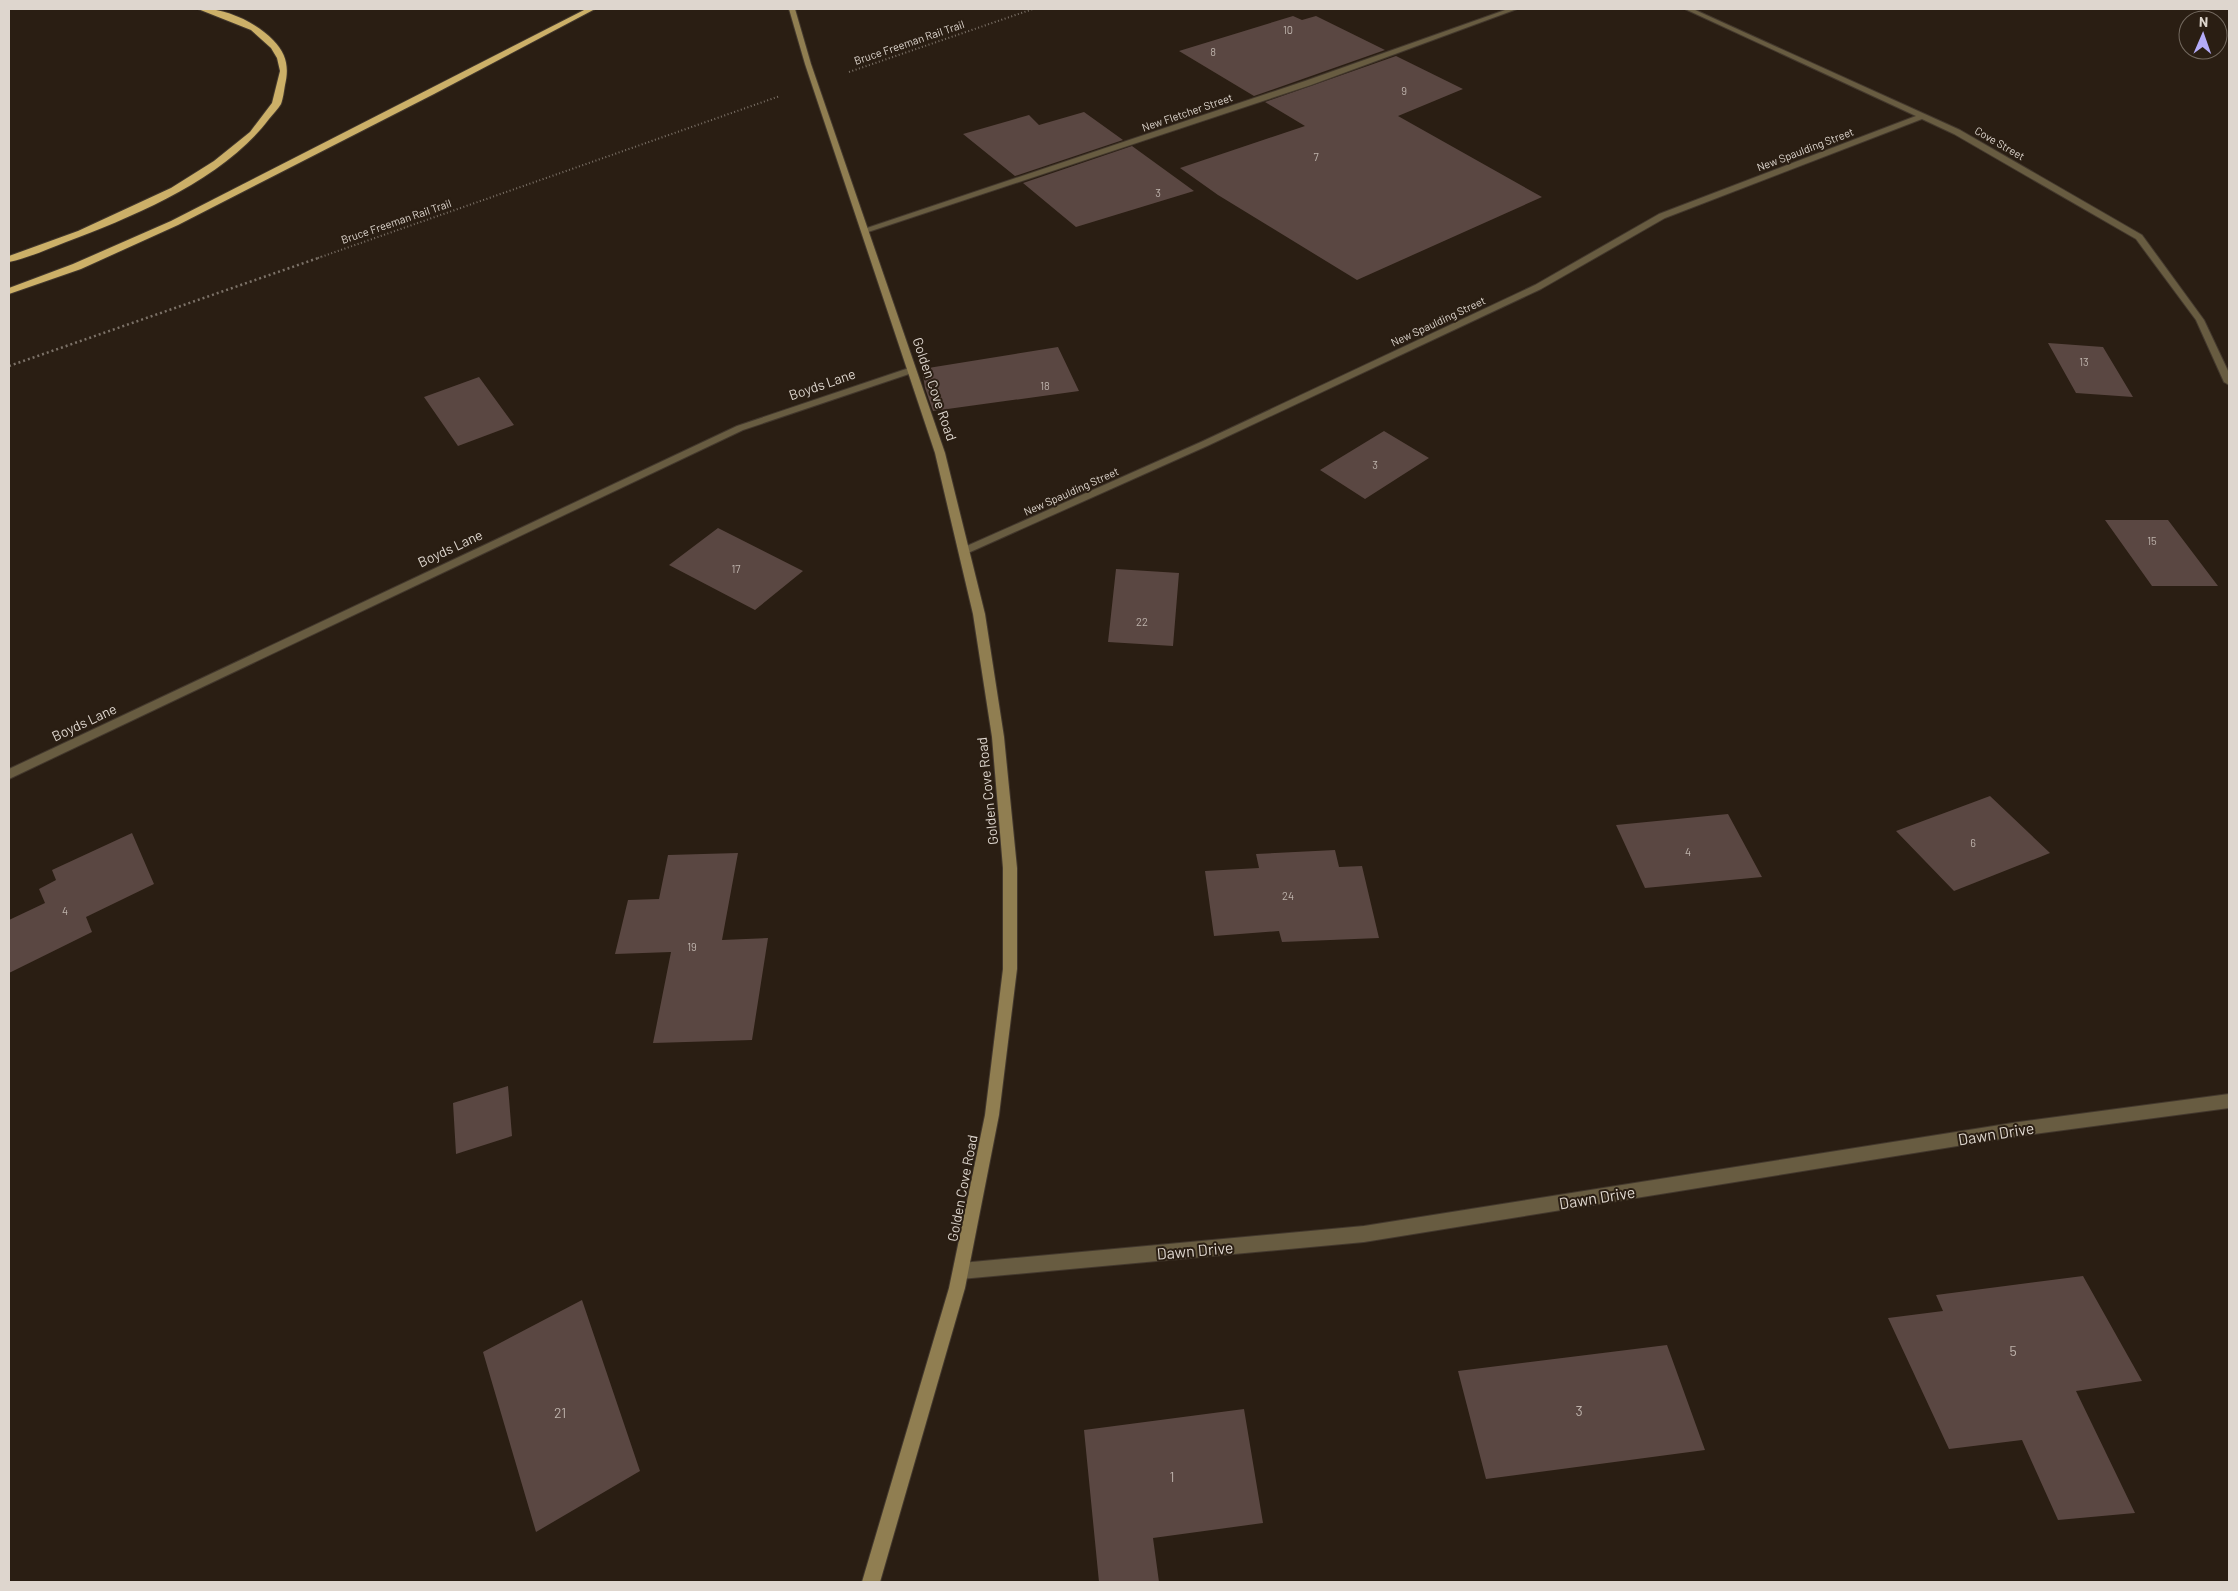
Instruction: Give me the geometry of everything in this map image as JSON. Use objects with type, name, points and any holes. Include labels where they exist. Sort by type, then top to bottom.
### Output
[{"type":"highway","points":[[9,259],[117,218],[180,186],[229,154],[256,130],[268,115],[277,101],[284,81],[284,62],[278,51],[270,42],[247,25],[202,9]]},
{"type":"highway","points":[[9,291],[79,267],[162,231],[591,9]]},
{"type":"main road","name":"Golden Cove Road","points":[[792,9],[808,64],[940,453],[979,614],[998,737],[1010,868],[1010,969],[992,1115],[961,1271],[871,1582]]},
{"type":"street","name":"New Fletcher Street","points":[[865,230],[1308,83],[1514,9]]},
{"type":"street","name":"Cove Street","points":[[1688,9],[1957,132],[2139,237],[2200,320],[2229,382]]},
{"type":"street","name":"New Spaulding Street","points":[[964,551],[1204,444],[1538,287],[1662,216],[1923,116]]},
{"type":"street","name":"Boyds Lane","points":[[9,774],[740,428],[912,370]]},
{"type":"street","name":"Dawn Drive","points":[[961,1271],[1364,1234],[2010,1131],[2229,1101]]},
{"type":"path","name":"Bruce Freeman Rail Trail","points":[[848,73],[1033,9]]},
{"type":"path","name":"Bruce Freeman Rail Trail","points":[[9,366],[780,96]]},
{"type":"building","points":[[1293,16],[1302,20],[1316,16],[1385,50],[1254,96],[1179,51]]},
{"type":"building","points":[[1396,56],[1463,89],[1398,116],[1542,197],[1357,280],[1218,195],[1180,168],[1305,126],[1265,102]]},
{"type":"building","points":[[1084,112],[1123,140],[1015,176],[963,134],[1029,115],[1039,125]]},
{"type":"building","points":[[1132,146],[1194,191],[1076,227],[1023,183]]},
{"type":"building","points":[[2048,343],[2103,347],[2133,397],[2076,393]]},
{"type":"building","points":[[1058,347],[1079,391],[933,411],[925,388],[922,369]]},
{"type":"building","points":[[479,377],[514,425],[458,446],[424,397]]},
{"type":"building","points":[[1384,431],[1429,458],[1365,499],[1320,470]]},
{"type":"building","points":[[2105,520],[2168,520],[2218,586],[2152,586]]},
{"type":"building","points":[[718,528],[803,571],[755,610],[669,565]]},
{"type":"building","points":[[1116,569],[1179,573],[1173,646],[1108,642]]},
{"type":"building","points":[[1990,796],[2050,853],[1954,891],[1896,831]]},
{"type":"building","points":[[1728,814],[1762,877],[1645,888],[1616,825]]},
{"type":"building","points":[[132,833],[154,884],[86,917],[92,932],[9,973],[9,920],[45,903],[39,889],[56,880],[52,870]]},
{"type":"building","points":[[1335,850],[1339,867],[1362,866],[1379,938],[1282,942],[1279,931],[1214,936],[1205,871],[1259,868],[1256,854]]},
{"type":"building","points":[[738,853],[722,940],[768,938],[752,1040],[653,1043],[671,952],[615,954],[628,900],[659,899],[668,855]]},
{"type":"building","points":[[508,1086],[512,1136],[456,1154],[453,1103]]},
{"type":"building","points":[[2083,1276],[2142,1381],[2076,1391],[2135,1513],[2058,1520],[2022,1440],[1949,1449],[1888,1318],[1943,1311],[1936,1295]]},
{"type":"building","points":[[582,1300],[640,1471],[536,1532],[483,1352]]},
{"type":"building","points":[[1667,1345],[1705,1450],[1486,1479],[1458,1371]]},
{"type":"building","points":[[1244,1409],[1263,1523],[1153,1538],[1159,1582],[1099,1582],[1084,1430]]}]
